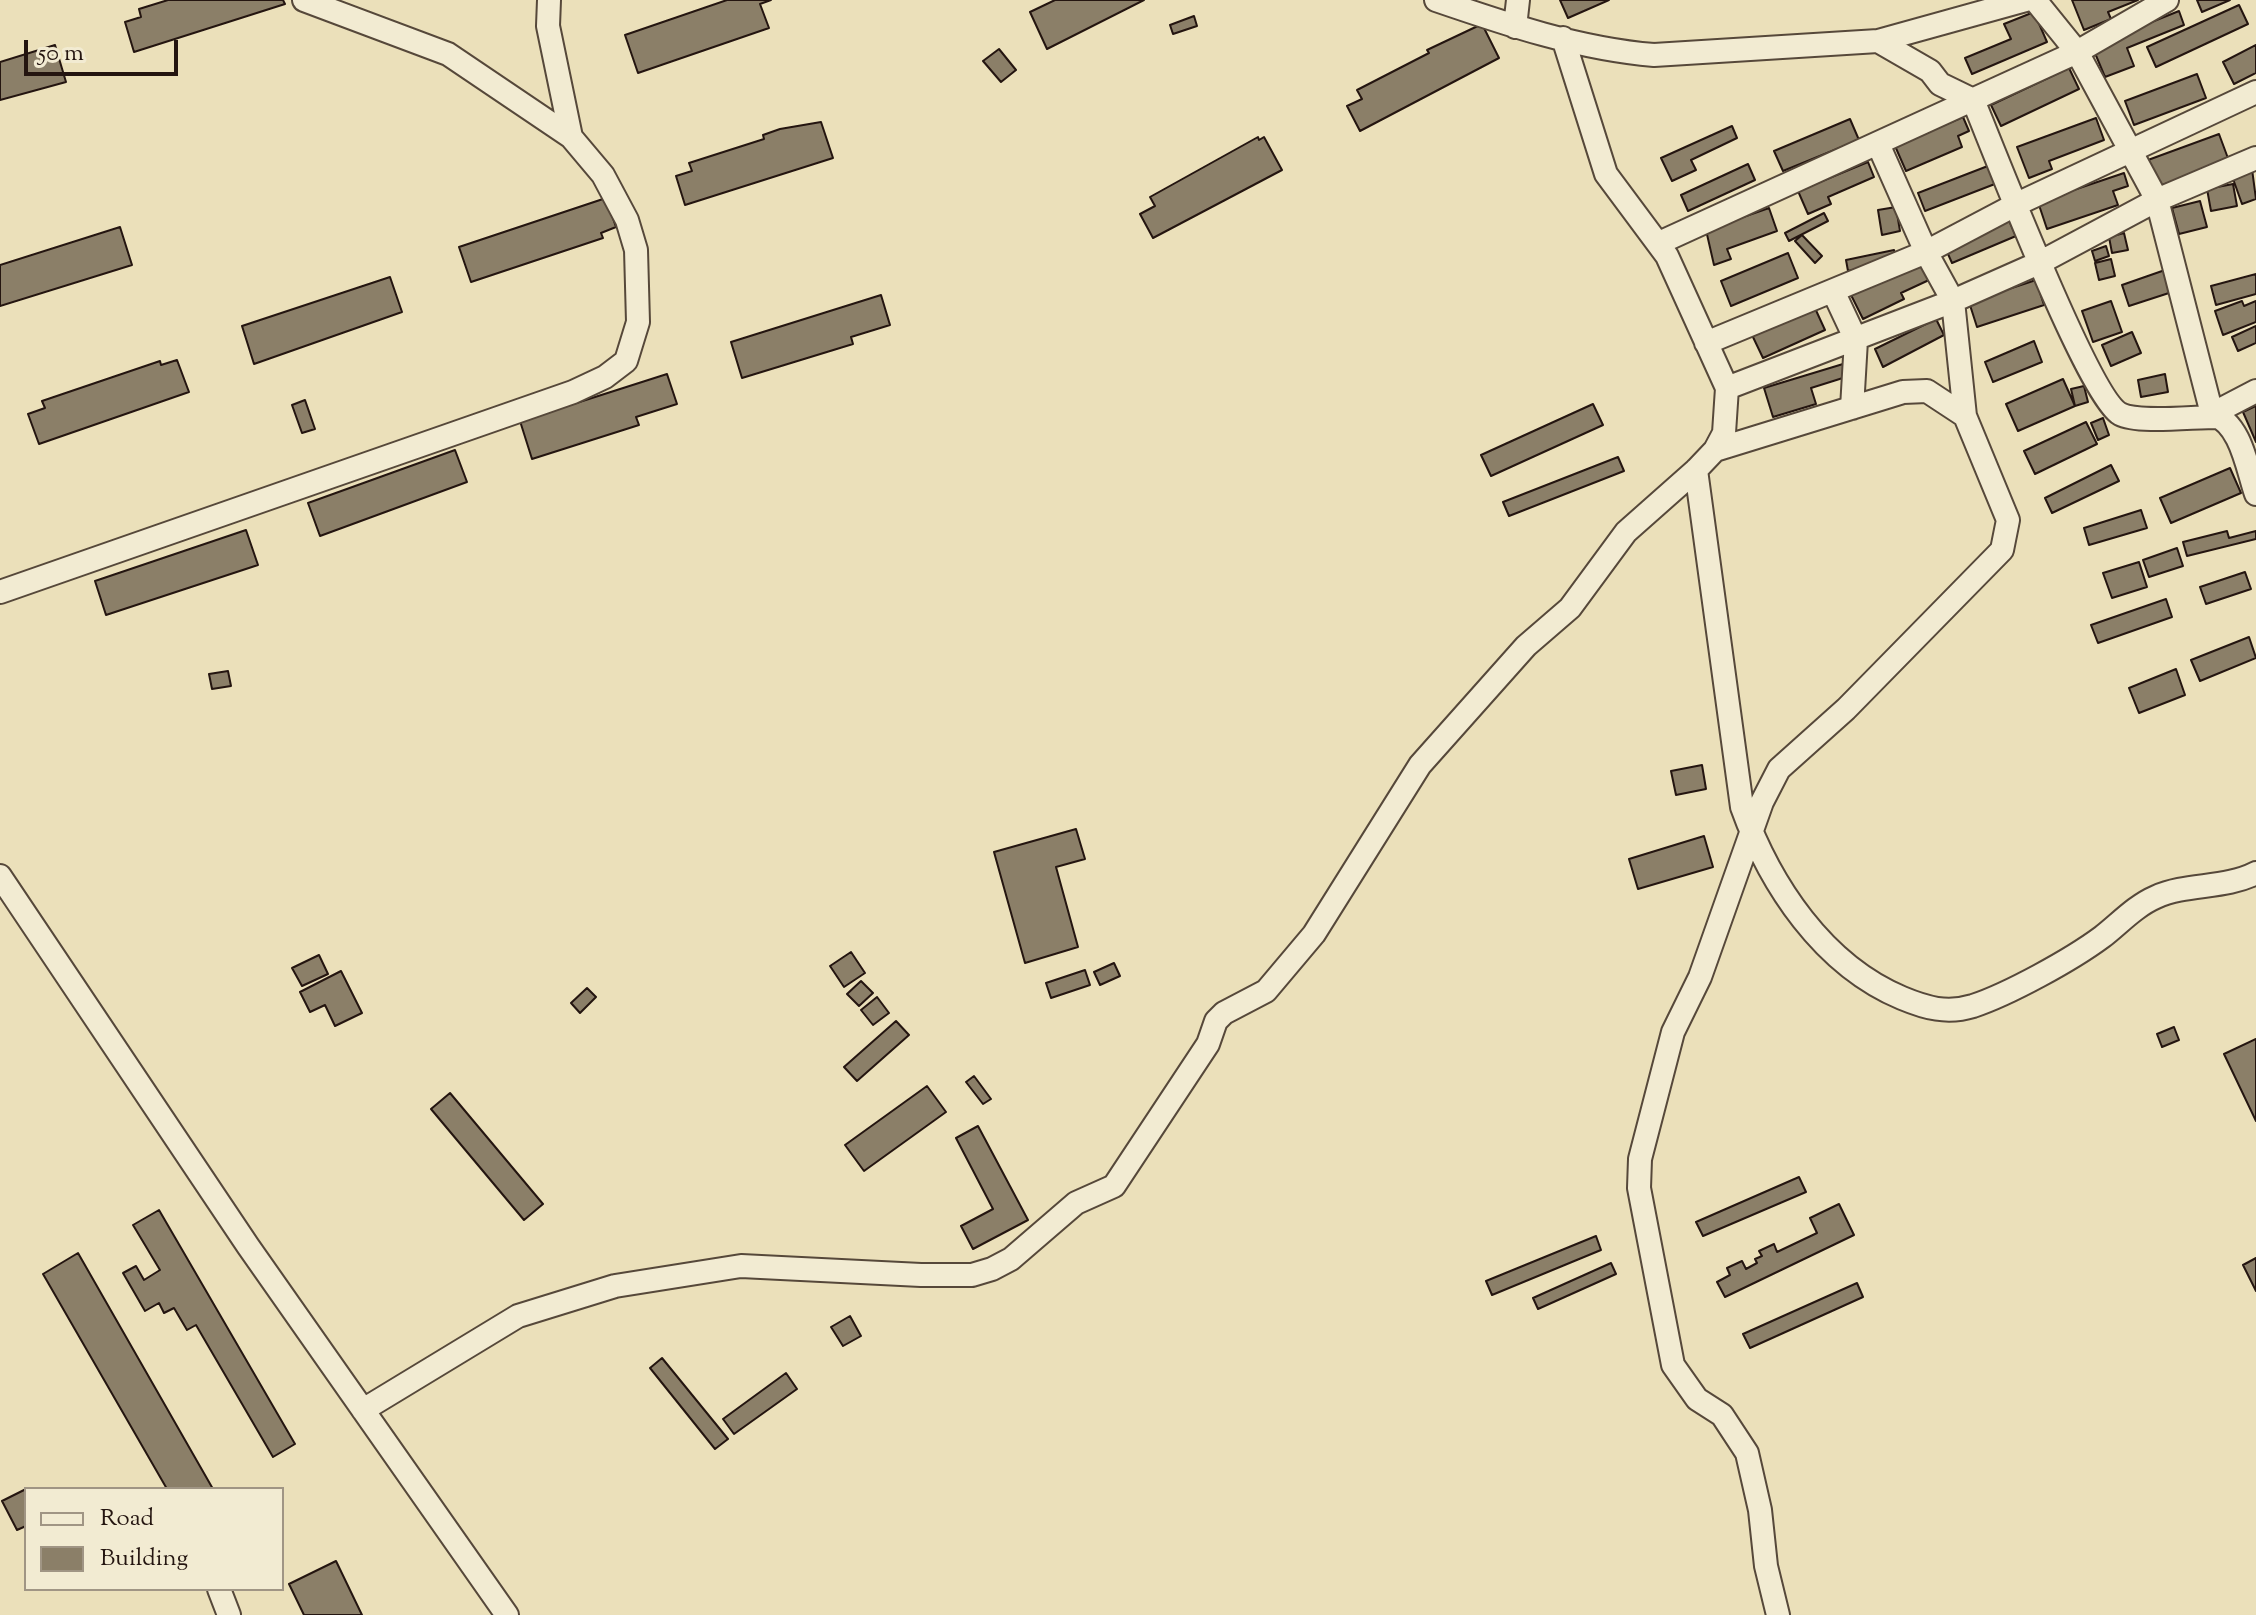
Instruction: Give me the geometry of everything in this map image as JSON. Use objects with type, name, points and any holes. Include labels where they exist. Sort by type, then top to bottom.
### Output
[{"type":"street","points":[[0,592],[573,392],[605,377],[626,361],[638,322],[636,250],[616,196],[571,137],[448,54],[318,8],[304,0]]},
{"type":"street","points":[[549,0],[548,26],[571,137]]},
{"type":"street","points":[[1436,0],[1515,27],[1654,55],[1878,41],[2026,0]]},
{"type":"street","points":[[1515,27],[1518,0]]},
{"type":"street","points":[[2035,0],[2077,52],[2157,200],[2218,415],[2235,435],[2256,494]]},
{"type":"street","points":[[1659,243],[2077,52],[2167,0]]},
{"type":"street","points":[[1930,71],[1934,27]]},
{"type":"street","points":[[363,1410],[518,1316],[615,1286],[741,1266],[972,1275],[1011,1259],[1076,1203],[1114,1186],[1208,1044],[1216,1021],[1224,1013],[1266,991],[1314,934],[1420,765],[1526,646],[1570,608],[1626,532],[1696,470],[1715,450],[1724,433],[1727,388],[1659,243],[1606,174],[1563,38]]},
{"type":"street","points":[[1878,41],[1930,71],[1940,84],[1973,100],[2096,384],[2121,414],[2141,419],[2218,415],[2256,391]]},
{"type":"street","points":[[1706,343],[1926,252],[2130,149],[2256,92]]},
{"type":"street","points":[[1778,1615],[1766,1566],[1760,1510],[1747,1453],[1722,1415],[1697,1399],[1673,1365],[1639,1188],[1640,1159],[1673,1032],[1720,928],[1762,802],[1785,763],[1846,709],[2002,550],[2008,520],[1965,416],[1953,301],[1926,252],[1878,144]]},
{"type":"street","points":[[1727,388],[1953,301],[2041,262],[2157,200],[2256,158]]},
{"type":"street","points":[[1833,291],[1856,340],[1852,408]]},
{"type":"street","points":[[1715,450],[1903,392],[1927,391],[1965,416]]},
{"type":"street","points":[[1696,470],[1742,807],[1772,874],[1825,945],[1886,991],[1946,1011],[1972,1006],[2009,990],[2100,939],[2156,897],[2231,882],[2256,873]]},
{"type":"street","points":[[0,876],[239,1233],[507,1615]]},
{"type":"street","points":[[220,1591],[229,1615]]},
{"type":"building","points":[[168,0],[283,0],[285,4],[134,52],[125,22],[141,17],[139,9]]},
{"type":"building","points":[[727,0],[771,0],[760,4],[769,28],[638,73],[625,35]]},
{"type":"building","points":[[1055,0],[1144,0],[1047,49],[1030,12]]},
{"type":"building","points":[[1560,0],[1609,0],[1568,18]]},
{"type":"building","points":[[2072,0],[2138,0],[2108,12],[2111,19],[2084,30]]},
{"type":"building","points":[[2197,0],[2230,0],[2202,12]]},
{"type":"building","points":[[2239,5],[2248,24],[2156,67],[2147,47]]},
{"type":"building","points":[[2179,11],[2184,25],[2127,48],[2134,66],[2105,77],[2092,46]]},
{"type":"building","points":[[2034,12],[2047,42],[1972,74],[1965,58],[2011,39],[2004,24]]},
{"type":"building","points":[[1194,16],[1197,26],[1173,34],[1170,25]]},
{"type":"building","points":[[1482,24],[1499,58],[1360,131],[1347,106],[1362,99],[1357,90],[1429,53],[1427,50]]},
{"type":"building","points":[[55,45],[66,82],[0,100],[0,62]]},
{"type":"building","points":[[2256,45],[2256,73],[2234,84],[2223,62]]},
{"type":"building","points":[[999,49],[1016,70],[1001,82],[983,61]]},
{"type":"building","points":[[2069,68],[2079,89],[2001,126],[1991,105]]},
{"type":"building","points":[[2197,74],[2206,98],[2134,125],[2125,101]]},
{"type":"building","points":[[1963,117],[1969,131],[1958,136],[1962,147],[1906,171],[1895,146]]},
{"type":"building","points":[[2096,118],[2104,140],[2049,161],[2052,169],[2029,178],[2017,147]]},
{"type":"building","points":[[1850,119],[1859,140],[1783,171],[1774,151]]},
{"type":"building","points":[[821,122],[833,158],[685,205],[676,176],[692,171],[689,163],[764,139],[763,135],[780,129]]},
{"type":"building","points":[[1732,126],[1737,138],[1691,160],[1696,170],[1672,181],[1661,158]]},
{"type":"building","points":[[2219,134],[2229,161],[2157,187],[2148,160]]},
{"type":"building","points":[[1258,137],[1259,140],[1264,137],[1282,170],[1153,238],[1140,214],[1155,206],[1150,197]]},
{"type":"building","points":[[1868,162],[1874,177],[1828,197],[1831,204],[1808,214],[1798,191]]},
{"type":"building","points":[[1748,164],[1755,180],[1688,211],[1681,195]]},
{"type":"building","points":[[1993,164],[2000,182],[1925,211],[1918,193]]},
{"type":"building","points":[[2252,169],[2256,199],[2242,204],[2232,176]]},
{"type":"building","points":[[2124,173],[2128,186],[2113,191],[2118,205],[2047,229],[2038,202]]},
{"type":"building","points":[[2233,184],[2237,206],[2211,211],[2207,189]]},
{"type":"building","points":[[606,198],[616,227],[601,233],[603,238],[471,282],[459,247]]},
{"type":"building","points":[[2200,201],[2207,227],[2179,234],[2172,208]]},
{"type":"building","points":[[1896,207],[1900,231],[1882,235],[1878,210]]},
{"type":"building","points":[[1769,208],[1777,231],[1727,249],[1731,259],[1714,265],[1706,230]]},
{"type":"building","points":[[1824,213],[1828,221],[1789,241],[1785,233]]},
{"type":"building","points":[[2008,218],[2016,236],[1952,263],[1944,245]]},
{"type":"building","points":[[120,227],[132,265],[0,306],[0,265]]},
{"type":"building","points":[[2124,233],[2128,250],[2112,253],[2109,237]]},
{"type":"building","points":[[1802,235],[1822,256],[1815,263],[1795,241]]},
{"type":"building","points":[[2106,246],[2109,256],[2095,261],[2092,251]]},
{"type":"building","points":[[1894,250],[1896,261],[1848,271],[1846,260]]},
{"type":"building","points":[[1788,253],[1798,278],[1731,306],[1721,281]]},
{"type":"building","points":[[1918,259],[1929,280],[1901,293],[1904,299],[1863,319],[1850,293]]},
{"type":"building","points":[[2111,259],[2115,276],[2099,280],[2095,263]]},
{"type":"building","points":[[2165,270],[2172,292],[2129,306],[2122,285]]},
{"type":"building","points":[[2256,274],[2256,294],[2216,305],[2211,286]]},
{"type":"building","points":[[390,277],[402,312],[254,364],[242,326]]},
{"type":"building","points":[[2036,280],[2044,305],[1977,327],[1969,302]]},
{"type":"building","points":[[881,295],[890,325],[851,337],[853,344],[742,378],[731,342]]},
{"type":"building","points":[[2111,301],[2122,332],[2093,342],[2082,311]]},
{"type":"building","points":[[2242,301],[2244,306],[2256,301],[2256,322],[2223,335],[2215,311]]},
{"type":"building","points":[[1814,306],[1825,330],[1763,358],[1752,335]]},
{"type":"building","points":[[1936,319],[1944,335],[1883,367],[1875,349]]},
{"type":"building","points":[[2256,326],[2256,343],[2238,351],[2232,337]]},
{"type":"building","points":[[2132,332],[2141,353],[2111,366],[2102,345]]},
{"type":"building","points":[[2034,341],[2042,362],[1993,382],[1985,362]]},
{"type":"building","points":[[177,360],[189,392],[39,444],[28,414],[45,408],[42,401],[160,361],[161,365]]},
{"type":"building","points":[[1843,364],[1846,377],[1811,388],[1816,404],[1773,417],[1764,388]]},
{"type":"building","points":[[667,374],[677,404],[636,417],[639,425],[532,459],[520,421]]},
{"type":"building","points":[[2165,374],[2168,392],[2141,397],[2138,380]]},
{"type":"building","points":[[2063,379],[2075,406],[2018,431],[2006,404]]},
{"type":"building","points":[[2084,386],[2088,402],[2075,406],[2071,389]]},
{"type":"building","points":[[305,400],[315,429],[302,433],[292,405]]},
{"type":"building","points":[[1593,404],[1603,425],[1491,476],[1481,455]]},
{"type":"building","points":[[2256,406],[2256,442],[2243,412]]},
{"type":"building","points":[[2103,418],[2109,435],[2098,440],[2091,423]]},
{"type":"building","points":[[2086,422],[2097,444],[2035,474],[2024,451]]},
{"type":"building","points":[[455,450],[467,482],[320,536],[308,503]]},
{"type":"building","points":[[1618,457],[1624,471],[1509,516],[1503,502]]},
{"type":"building","points":[[2111,465],[2119,481],[2052,513],[2045,498]]},
{"type":"building","points":[[2230,468],[2241,493],[2171,523],[2160,498]]},
{"type":"building","points":[[2141,510],[2147,528],[2089,545],[2084,528]]},
{"type":"building","points":[[246,530],[258,565],[106,615],[95,581]]},
{"type":"building","points":[[2227,531],[2229,538],[2256,531],[2256,539],[2187,556],[2183,542]]},
{"type":"building","points":[[2177,548],[2183,566],[2149,577],[2143,560]]},
{"type":"building","points":[[2139,562],[2147,587],[2112,598],[2103,573]]},
{"type":"building","points":[[2245,572],[2251,589],[2206,604],[2200,587]]},
{"type":"building","points":[[2166,599],[2172,617],[2098,643],[2091,625]]},
{"type":"building","points":[[2249,637],[2256,658],[2200,681],[2191,660]]},
{"type":"building","points":[[2176,669],[2185,695],[2139,713],[2129,688]]},
{"type":"building","points":[[228,671],[231,686],[212,689],[209,674]]},
{"type":"building","points":[[1702,765],[1706,789],[1676,795],[1671,771]]},
{"type":"building","points":[[1076,829],[1085,859],[1056,867],[1078,947],[1025,963],[994,852]]},
{"type":"building","points":[[1704,836],[1713,867],[1638,889],[1629,859]]},
{"type":"building","points":[[851,952],[865,973],[844,987],[830,966]]},
{"type":"building","points":[[319,955],[328,974],[302,986],[292,968]]},
{"type":"building","points":[[1114,963],[1120,976],[1100,985],[1094,972]]},
{"type":"building","points":[[1085,970],[1090,985],[1051,998],[1046,983]]},
{"type":"building","points":[[341,971],[362,1013],[335,1026],[325,1005],[310,1012],[300,992]]},
{"type":"building","points":[[861,981],[873,993],[859,1006],[847,994]]},
{"type":"building","points":[[587,988],[596,997],[580,1013],[571,1003]]},
{"type":"building","points":[[877,997],[889,1013],[873,1025],[861,1010]]},
{"type":"building","points":[[896,1021],[909,1035],[857,1081],[844,1067]]},
{"type":"building","points":[[2174,1027],[2179,1040],[2162,1047],[2157,1034]]},
{"type":"building","points":[[2256,1039],[2256,1121],[2224,1054]]},
{"type":"building","points":[[974,1076],[991,1099],[983,1104],[966,1082]]},
{"type":"building","points":[[927,1086],[946,1112],[864,1171],[845,1145]]},
{"type":"building","points":[[450,1093],[543,1204],[524,1220],[431,1109]]},
{"type":"building","points":[[978,1126],[1028,1220],[973,1249],[961,1226],[993,1209],[956,1138]]},
{"type":"building","points":[[1799,1177],[1806,1192],[1703,1236],[1696,1222]]},
{"type":"building","points":[[1839,1204],[1854,1235],[1725,1297],[1717,1282],[1730,1275],[1727,1268],[1742,1261],[1746,1269],[1757,1263],[1755,1259],[1762,1256],[1759,1251],[1774,1244],[1777,1252],[1817,1233],[1810,1218]]},
{"type":"building","points":[[159,1210],[295,1444],[273,1457],[196,1325],[187,1330],[174,1308],[164,1313],[159,1303],[145,1311],[123,1273],[136,1266],[144,1280],[160,1270],[133,1225]]},
{"type":"building","points":[[1596,1236],[1601,1250],[1492,1295],[1486,1281]]},
{"type":"building","points":[[78,1253],[212,1487],[166,1487],[43,1274]]},
{"type":"building","points":[[2256,1258],[2256,1291],[2243,1265]]},
{"type":"building","points":[[1611,1263],[1616,1274],[1538,1309],[1533,1298]]},
{"type":"building","points":[[1857,1283],[1863,1297],[1750,1348],[1743,1334]]},
{"type":"building","points":[[850,1316],[861,1336],[843,1346],[831,1327]]},
{"type":"building","points":[[662,1358],[728,1439],[715,1449],[650,1368]]},
{"type":"building","points":[[786,1373],[797,1389],[734,1434],[723,1419]]},
{"type":"building","points":[[24,1490],[24,1527],[17,1530],[2,1501]]},
{"type":"building","points":[[336,1561],[362,1615],[304,1615],[289,1584]]}]
